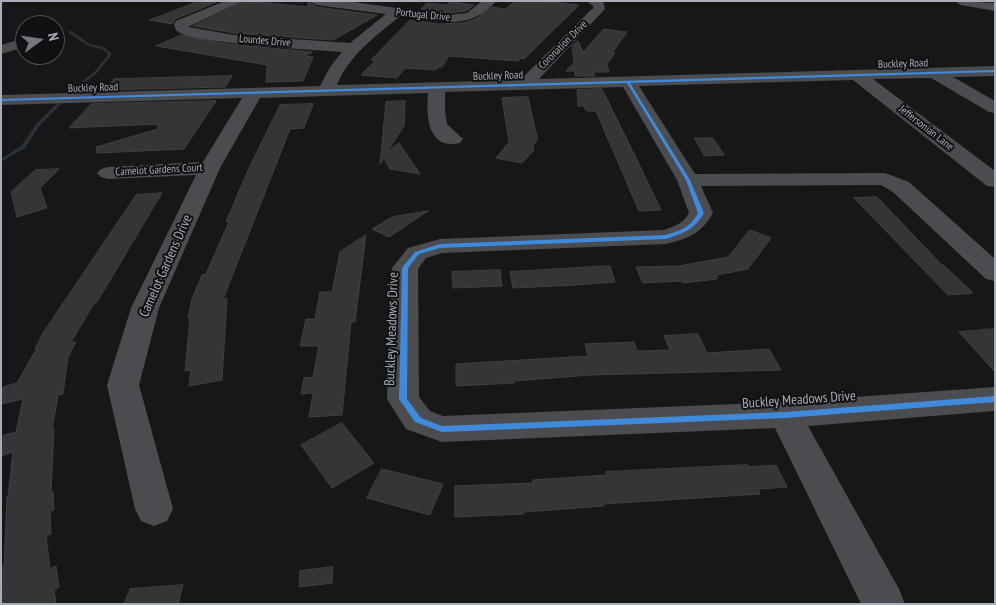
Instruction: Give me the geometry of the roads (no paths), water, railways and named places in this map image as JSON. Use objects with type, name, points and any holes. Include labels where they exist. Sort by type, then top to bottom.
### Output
[{"type":"main road","points":[[961,1],[995,7]]},
{"type":"street","name":"Lourdes Drive","points":[[237,1],[180,24],[182,28],[190,32],[234,39],[353,48]]},
{"type":"street","name":"Portugal Drive","points":[[316,1],[448,19],[471,16],[490,1]]},
{"type":"street","name":"Coronation Drive","points":[[524,85],[599,9],[599,3]]},
{"type":"street","points":[[326,91],[336,69],[353,48],[396,13]]},
{"type":"street","points":[[1,50],[15,45]]},
{"type":"street","name":"Buckley Road","points":[[1,100],[995,71]]},
{"type":"street","points":[[934,73],[995,108]]},
{"type":"street","name":"Jeffersonian Lane","points":[[857,75],[995,181]]},
{"type":"street","name":"Buckley Meadows Drive","points":[[628,82],[688,180],[701,213],[695,225],[666,237],[440,246],[417,253],[405,268],[402,398],[418,420],[442,429],[785,415],[995,399]]},
{"type":"street","points":[[437,88],[436,125],[453,140]]},
{"type":"street","name":"Camelot Gardens Drive","points":[[154,509],[123,386],[145,308],[210,168],[254,93]]},
{"type":"street","name":"Camelot Gardens Court","points":[[108,173],[210,168]]},
{"type":"street","points":[[688,180],[886,179],[901,187],[995,273]]},
{"type":"street","name":"Buckley Meadows Drive","points":[[785,415],[884,604]]},
{"type":"waterway","points":[[1,161],[23,147],[38,124],[70,93],[96,72],[109,56],[110,54],[103,48],[89,45],[70,32]]}]
